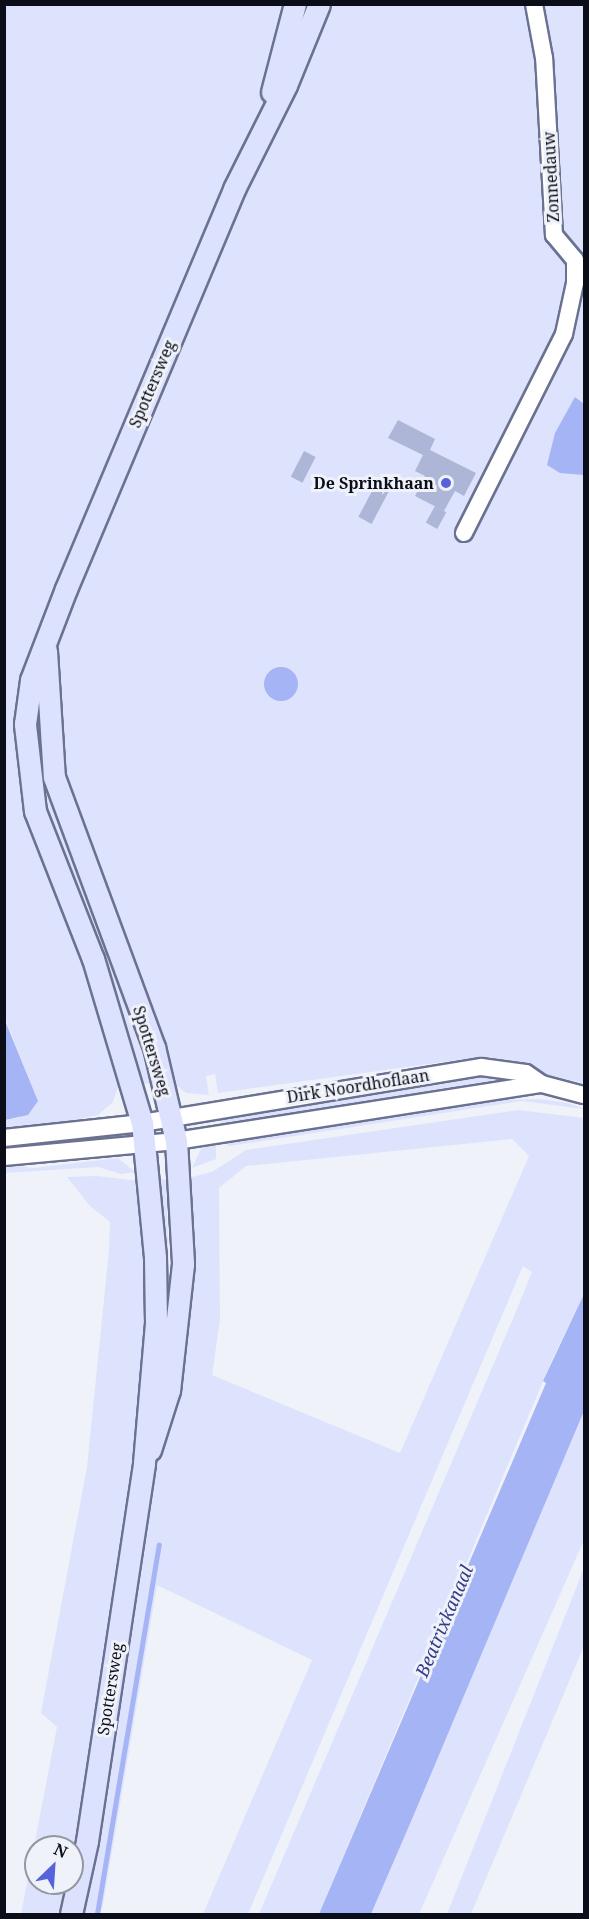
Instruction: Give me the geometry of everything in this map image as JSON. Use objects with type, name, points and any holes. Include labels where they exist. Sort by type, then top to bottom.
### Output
[{"type":"main road","name":"Spottersweg","points":[[71,1914],[87,1841],[144,1463],[156,1322],[142,1123],[93,959],[34,811],[25,724],[31,680],[264,122],[295,4]]},
{"type":"main road","name":"Spottersweg","points":[[264,122],[286,85],[319,4]]},
{"type":"main road","name":"Spottersweg","points":[[45,648],[54,777],[154,1047],[176,1141],[183,1263],[174,1360],[156,1438],[144,1463]]},
{"type":"street","name":"Zonnedauw","points":[[464,533],[564,334],[575,283],[575,260],[554,235],[544,58],[534,4]]},
{"type":"street","name":"Dirk Noordhoflaan","points":[[4,1138],[142,1123],[456,1070],[509,1070],[542,1084],[585,1095]]},
{"type":"street","name":"Dirk Noordhoflaan","points":[[4,1157],[176,1141],[542,1084]]},
{"type":"shaded area","points":[[5,5],[584,5],[584,1083],[472,1058],[218,1093],[215,1074],[206,1076],[209,1095],[186,1093],[171,1081],[118,1087],[113,1102],[98,1115],[5,1135],[5,1120],[19,1118],[38,1101],[5,1018]]},
{"type":"shaded area","points":[[482,1076],[511,1078],[511,1083],[222,1124],[221,1118]]},
{"type":"shaded area","points":[[540,1099],[568,1103],[584,1109],[522,1101],[229,1146],[224,1140],[502,1100]]},
{"type":"shaded area","points":[[518,1110],[584,1118],[584,1294],[552,1360],[319,1914],[259,1914],[517,1309],[532,1272],[523,1266],[248,1914],[203,1914],[312,1660],[157,1585],[103,1905],[100,1914],[79,1914],[84,1895],[153,1469],[180,1377],[191,1313],[192,1177],[212,1172],[246,1150]],"holes":[[[512,1139],[529,1156],[400,1453],[212,1375],[220,1320],[219,1188],[246,1166]]]},
{"type":"shaded area","points":[[216,1141],[216,1159],[192,1168],[201,1149]]},
{"type":"shaded area","points":[[118,1158],[135,1172],[121,1174],[98,1167],[5,1173],[5,1164],[33,1168]]},
{"type":"shaded area","points":[[97,1176],[140,1181],[150,1306],[130,1502],[78,1835],[36,1835],[57,1727],[41,1713],[87,1467],[109,1250],[110,1222],[90,1206],[67,1177]]},
{"type":"shaded area","points":[[166,1179],[169,1269],[164,1342],[154,1180]]},
{"type":"shaded area","points":[[584,1411],[584,1540],[419,1914],[371,1914]]},
{"type":"shaded area","points":[[584,1568],[584,1646],[471,1914],[447,1914]]},
{"type":"shaded area","points":[[25,1895],[66,1895],[61,1914],[21,1914]]},
{"type":"water","points":[[575,397],[584,404],[584,475],[560,473],[547,465],[555,433]]},
{"type":"water","points":[[281,667],[293,672],[298,684],[293,696],[281,701],[269,696],[264,684],[269,672]]},
{"type":"water","points":[[4,1018],[38,1101],[28,1115],[5,1120]]},
{"type":"water","points":[[584,1294],[584,1411],[412,1819],[371,1914],[319,1914],[546,1383],[543,1381]]},
{"type":"building","name":"De Sprinkhaan","points":[[398,420],[435,439],[430,450],[476,473],[464,496],[455,491],[444,511],[415,496],[425,476],[415,471],[423,455],[388,438]]},
{"type":"building","points":[[304,451],[316,457],[302,483],[291,477]]},
{"type":"building","points":[[379,478],[392,485],[372,524],[358,517]]},
{"type":"building","points":[[435,506],[446,512],[437,529],[426,523]]},
{"type":"waterway","points":[[97,1914],[159,1545]]},
{"type":"place","name":"De Sprinkhaan","points":[[446,483]]},
{"type":"water label","name":"Beatrixkanaal","points":[[444,1621]]}]
